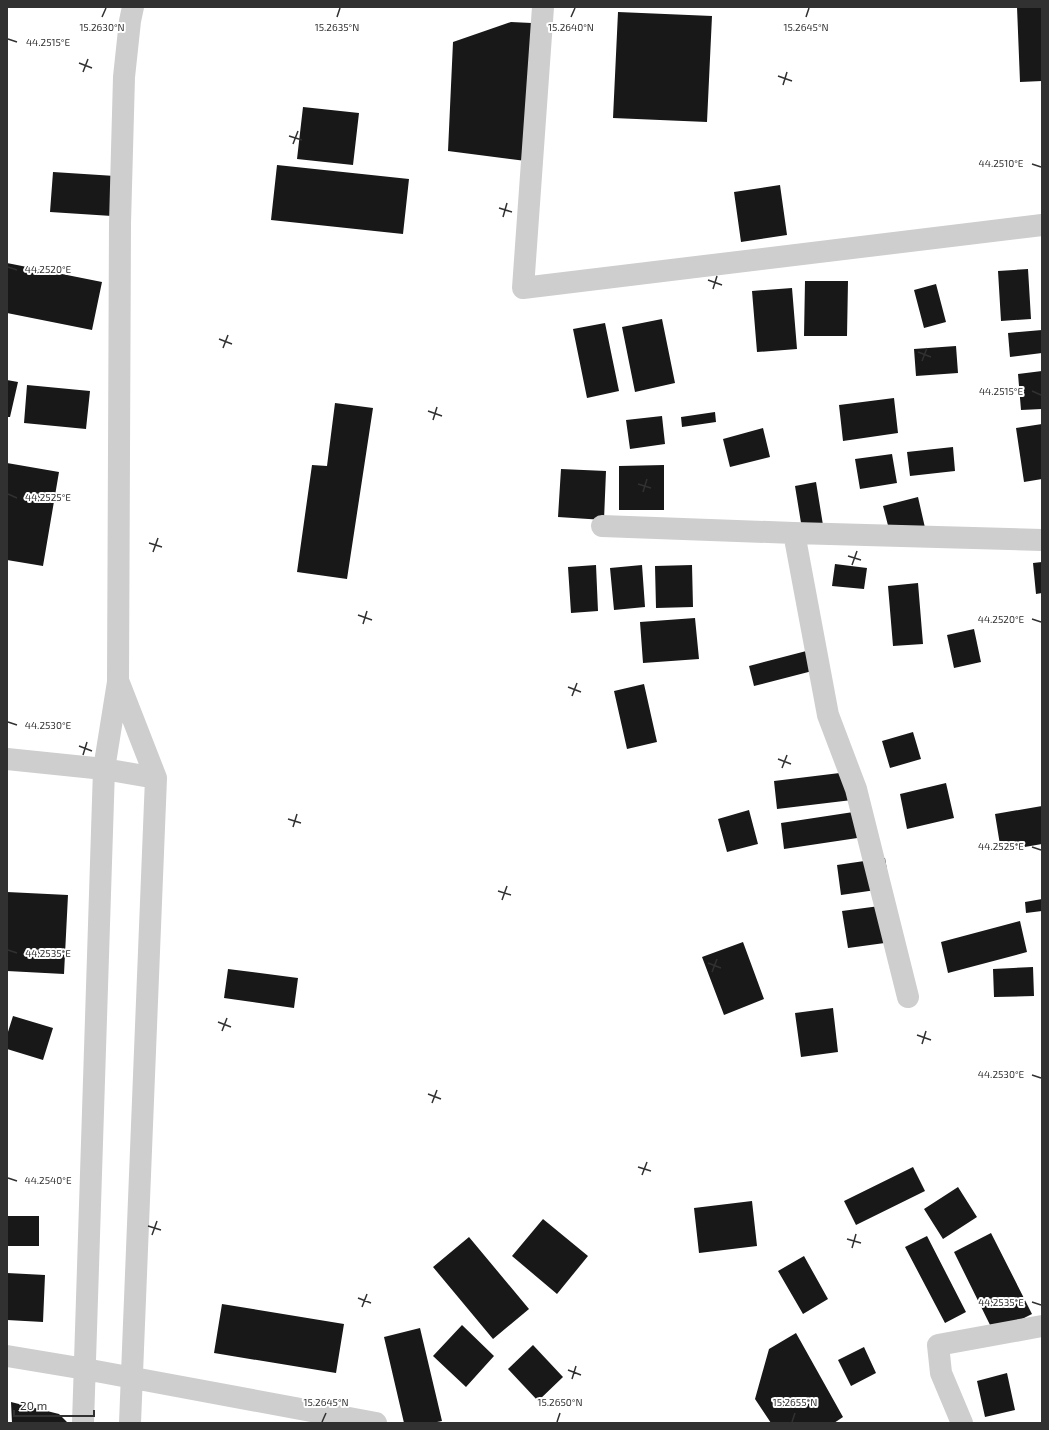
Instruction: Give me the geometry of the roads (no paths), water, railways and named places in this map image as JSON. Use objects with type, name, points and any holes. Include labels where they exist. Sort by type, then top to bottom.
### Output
[{"type":"street","points":[[83,1423],[104,769],[118,682],[120,224],[124,77],[133,7]]},
{"type":"street","points":[[543,7],[523,288],[1042,225]]},
{"type":"street","points":[[602,526],[1042,540]]},
{"type":"street","points":[[794,533],[828,716],[856,789],[908,997]]},
{"type":"street","points":[[118,682],[156,778],[130,1423]]},
{"type":"street","points":[[7,759],[104,769],[156,778]]},
{"type":"street","points":[[962,1423],[941,1373],[938,1345],[1042,1326]]},
{"type":"street","points":[[7,1356],[376,1423]]}]
